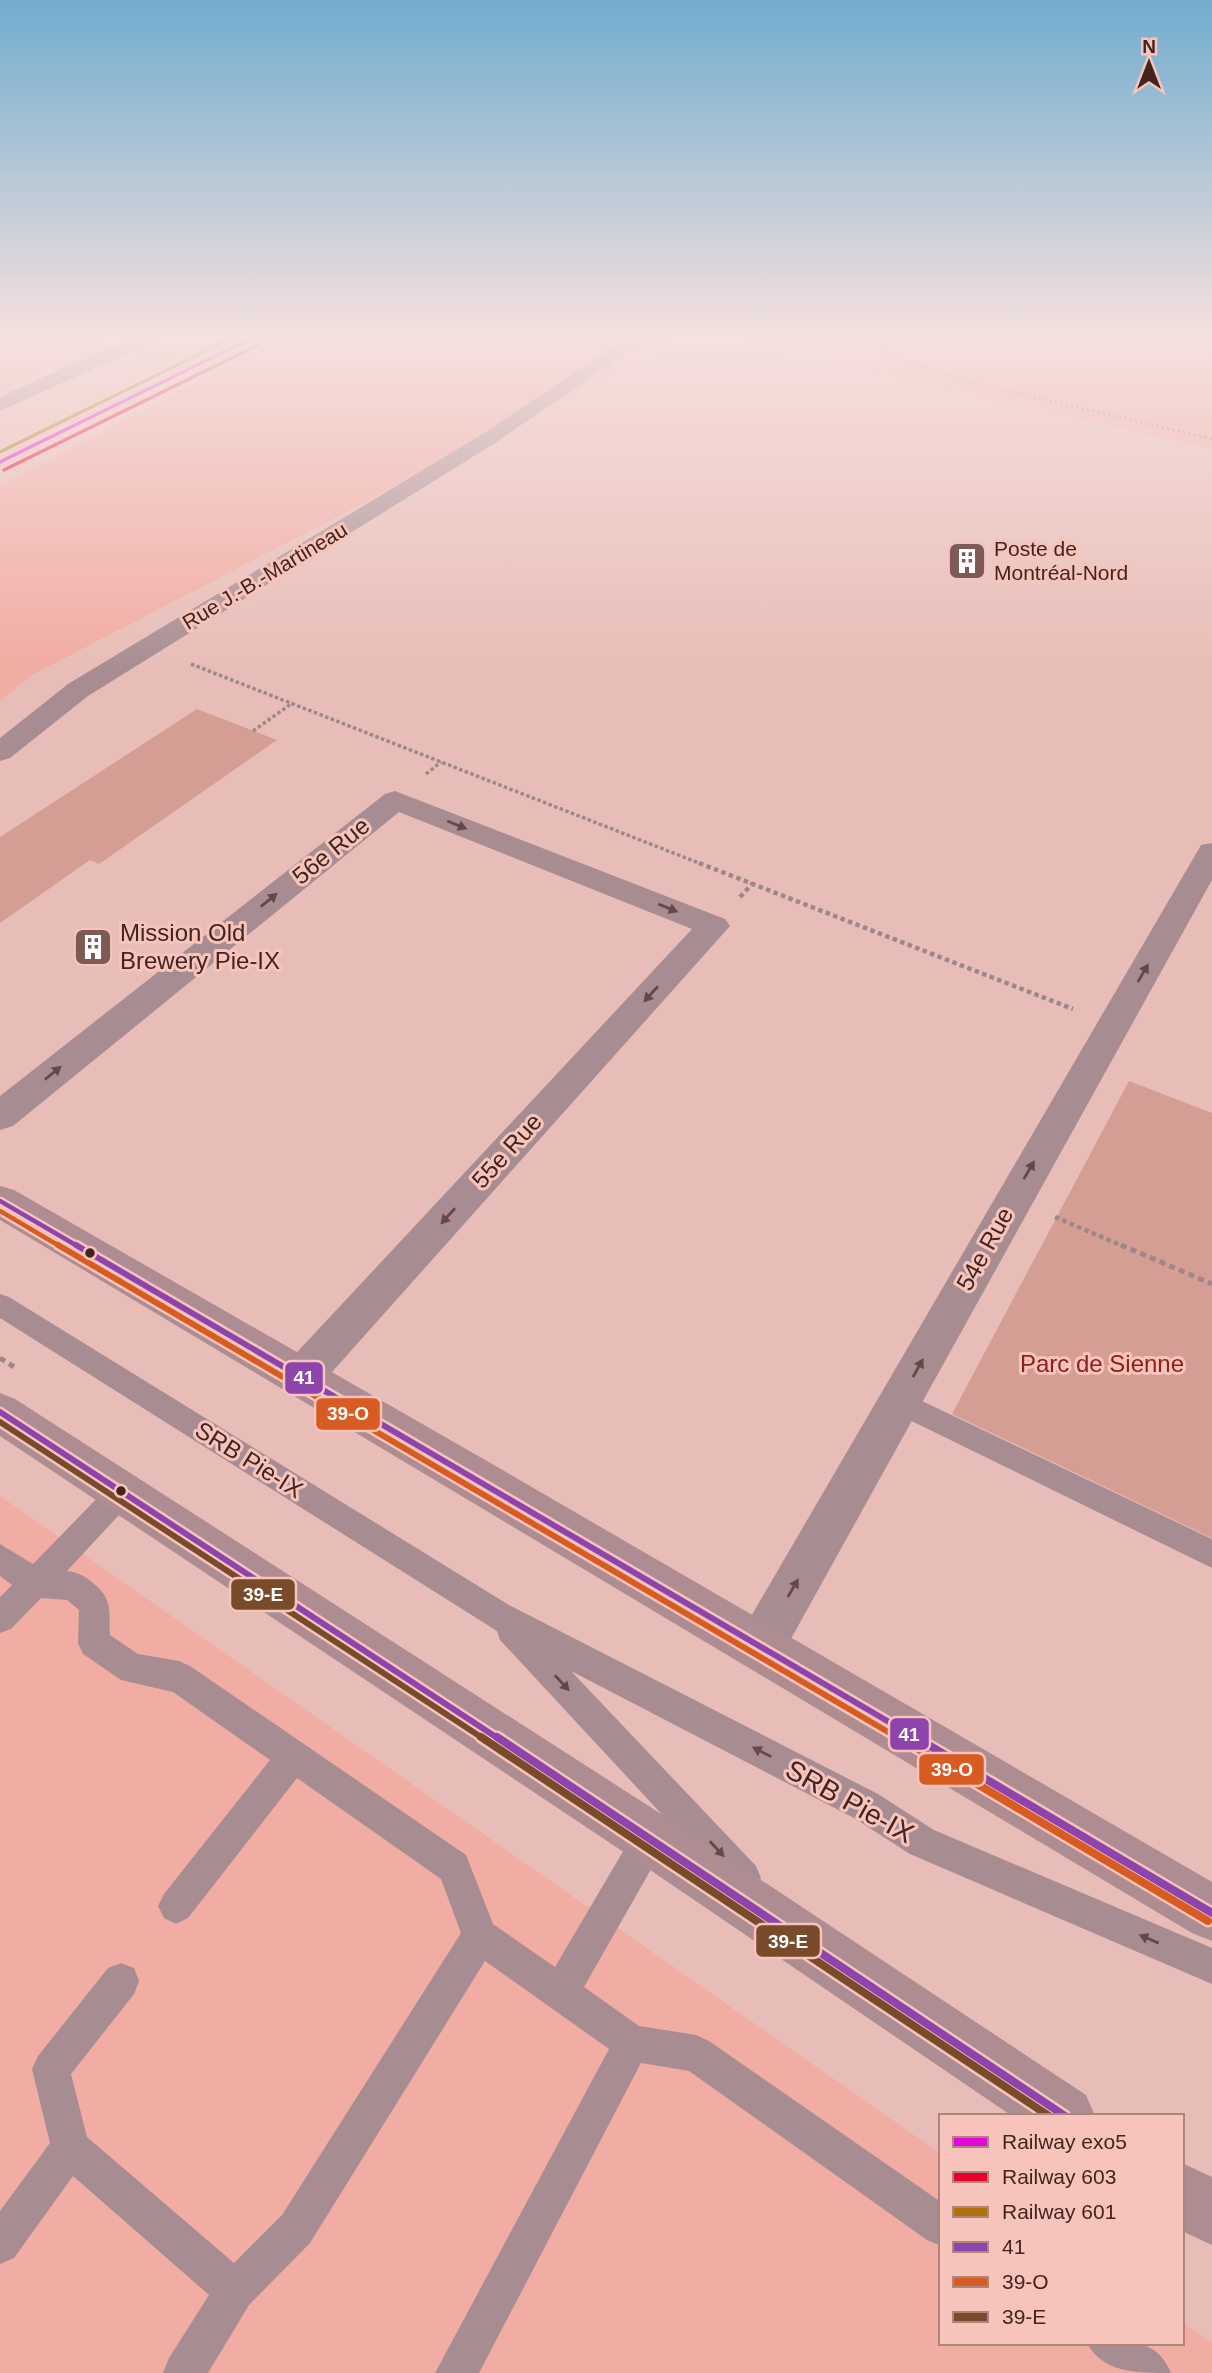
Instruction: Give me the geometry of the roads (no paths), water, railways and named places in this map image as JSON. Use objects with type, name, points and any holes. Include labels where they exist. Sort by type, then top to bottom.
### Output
[{"type":"main road","points":[[0,1201],[1212,1913]]},
{"type":"main road","points":[[0,1412],[650,1838],[1062,2114]]},
{"type":"main road","points":[[1184,2195],[1212,2214]]},
{"type":"street","name":"Rue J.-B.-Martineau","points":[[0,752],[78,690],[474,448]]},
{"type":"street","name":"56e Rue","points":[[0,1116],[395,800],[714,926]]},
{"type":"street","name":"54e Rue","points":[[760,1647],[1212,852]]},
{"type":"street","name":"55e Rue","points":[[301,1377],[714,926]]},
{"type":"lane","name":"SRB Pie-IX","points":[[0,1305],[498,1616],[866,1805],[922,1842],[1212,1966]]},
{"type":"lane","points":[[899,1402],[1212,1554]]},
{"type":"lane","points":[[0,1618],[122,1492]]},
{"type":"lane","points":[[0,1558],[35,1583],[73,1586],[94,1603],[94,1643],[132,1669],[179,1677],[454,1867],[480,1936],[562,1991],[632,2043],[696,2053],[939,2225]]},
{"type":"lane","name":"SRB Pie-IX","points":[[498,1616],[802,1940]]},
{"type":"lane","points":[[176,1906],[294,1756]]},
{"type":"lane","points":[[562,1991],[650,1838]]},
{"type":"lane","points":[[184,2373],[235,2291],[296,2229],[480,1936]]},
{"type":"lane","points":[[121,1981],[51,2069],[70,2148],[235,2291]]},
{"type":"lane","points":[[456,2373],[632,2043]]},
{"type":"lane","points":[[0,2244],[70,2148]]},
{"type":"lane","points":[[1111,2345],[1150,2373]]},
{"type":"rail line","name":"601","points":[[0,452],[9,448]]},
{"type":"rail line","name":"exo5","points":[[0,462],[29,448]]},
{"type":"rail line","name":"603","points":[[4,470],[49,448]]},
{"type":"place","name":"Poste de Montréal-Nord","points":[[967,561]]},
{"type":"place","name":"Mission Old Brewery Pie-IX","points":[[93,947]]},
{"type":"park label","name":"Parc de Sienne","points":[[1102,1364]]}]
